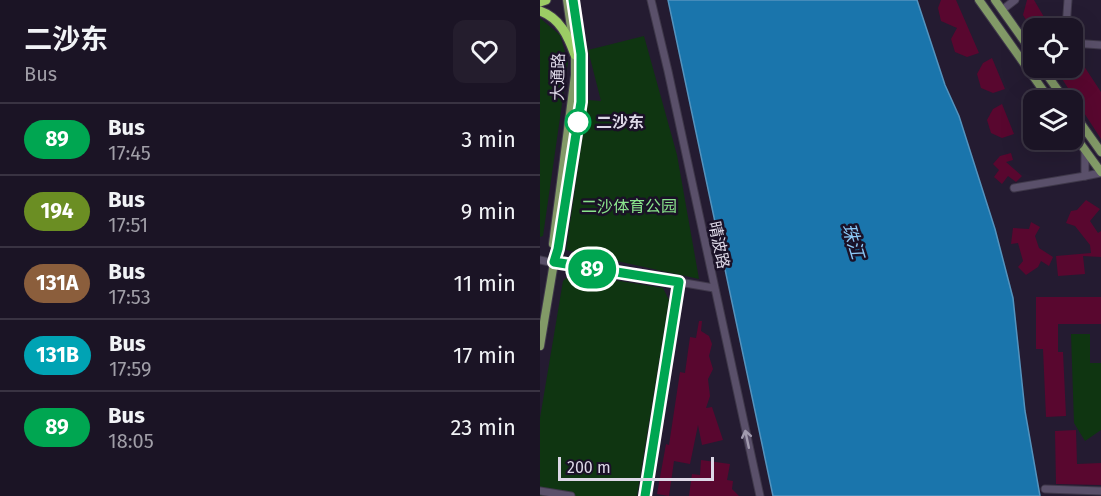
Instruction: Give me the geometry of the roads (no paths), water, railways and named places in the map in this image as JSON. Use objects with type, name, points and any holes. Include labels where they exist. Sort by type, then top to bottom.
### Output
[{"type":"highway","points":[[540,2],[546,0]]},
{"type":"highway","points":[[540,11],[553,17],[563,29],[575,55]]},
{"type":"main road","name":"大通路","points":[[554,262],[553,248],[574,99],[575,55],[567,0]]},
{"type":"main road","name":"大通路","points":[[540,346],[581,102],[581,54],[573,0]]},
{"type":"main road","points":[[979,0],[1043,90]]},
{"type":"main road","points":[[995,0],[1022,38]]},
{"type":"main road","points":[[1083,127],[1101,152]]},
{"type":"main road","points":[[1083,147],[1101,173]]},
{"type":"main road","points":[[554,262],[679,282],[645,496]]},
{"type":"street","name":"晴波路","points":[[651,0],[760,496]]},
{"type":"street","points":[[1002,10],[1015,0]]},
{"type":"street","points":[[1067,18],[1068,0]]},
{"type":"street","points":[[1083,44],[1101,45]]},
{"type":"street","points":[[1085,150],[1085,176]]},
{"type":"street","points":[[1014,188],[1101,173]]},
{"type":"street","points":[[540,260],[554,262]]},
{"type":"street","points":[[679,282],[714,288]]},
{"type":"street","points":[[1045,489],[1101,491]]},
{"type":"street","points":[[540,491],[571,496]]},
{"type":"water","name":"珠江","points":[[668,0],[917,0],[945,85],[959,116],[995,229],[1013,298],[1025,411],[1040,496],[773,496]]},
{"type":"place","name":"二沙东","points":[[578,122]]},
{"type":"park label","name":"二沙体育公园","points":[[629,206]]}]
